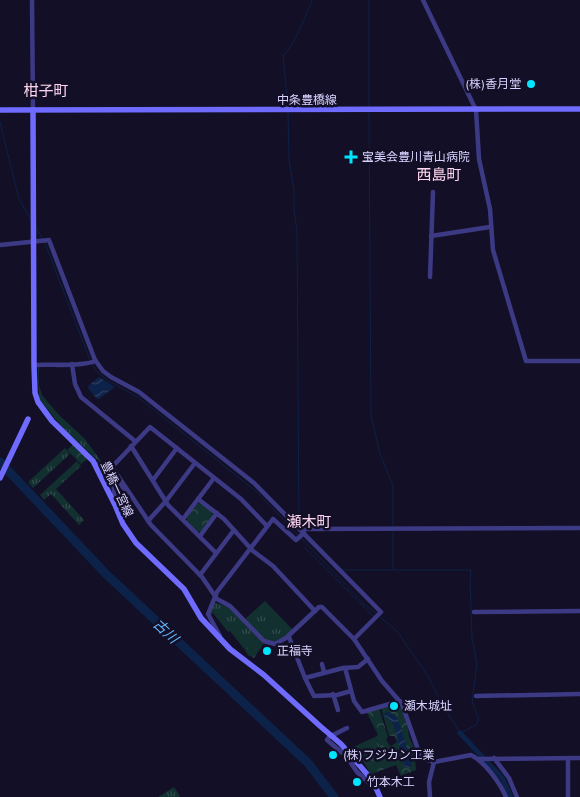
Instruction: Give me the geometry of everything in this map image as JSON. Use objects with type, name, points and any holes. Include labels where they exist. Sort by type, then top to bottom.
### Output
[{"type":"main road","name":"中条豊橋線","points":[[33,110],[580,109]]},
{"type":"main road","points":[[0,110],[33,110]]},
{"type":"main road","name":"豊橋一宮線","points":[[33,110],[33,222],[37,241],[34,364],[35,393],[38,402],[52,421],[93,461],[123,524],[136,543],[184,590],[201,618],[220,636],[230,649],[344,746],[372,780],[380,797]]},
{"type":"main road","points":[[0,478],[28,419]]},
{"type":"street","points":[[32,0],[33,110]]},
{"type":"street","points":[[424,0],[476,110],[479,159],[490,209],[493,250],[526,361],[580,361]]},
{"type":"street","points":[[430,277],[433,192]]},
{"type":"street","points":[[431,236],[490,228]]},
{"type":"street","points":[[0,244],[49,240],[93,362],[111,377],[139,392],[254,483],[338,573],[381,612],[354,639]]},
{"type":"street","points":[[34,364],[93,362]]},
{"type":"street","points":[[72,364],[75,384],[81,397],[135,441]]},
{"type":"street","points":[[116,506],[112,467],[150,427],[241,499],[267,526]]},
{"type":"street","points":[[131,446],[166,502],[216,553]]},
{"type":"street","points":[[153,480],[177,448]]},
{"type":"street","points":[[93,461],[129,491]]},
{"type":"street","points":[[148,521],[166,502],[195,463]]},
{"type":"street","points":[[112,467],[148,521],[200,574],[215,596],[230,606],[264,641],[275,644],[289,636],[319,607],[323,608],[354,639],[382,681],[400,701],[414,734],[419,755],[423,760],[434,762],[469,755],[479,759],[580,758]]},
{"type":"street","points":[[183,519],[214,478]]},
{"type":"street","points":[[198,499],[217,513],[250,548],[273,566],[315,611]]},
{"type":"street","points":[[200,536],[217,513]]},
{"type":"street","points":[[220,636],[208,614],[215,596],[250,548],[274,517],[295,539],[300,532]]},
{"type":"street","points":[[300,532],[394,528],[580,528]]},
{"type":"street","points":[[200,574],[234,530]]},
{"type":"street","points":[[474,612],[580,611]]},
{"type":"street","points":[[289,636],[314,696],[341,694],[351,691]]},
{"type":"street","points":[[305,678],[324,672],[358,667],[368,659]]},
{"type":"street","points":[[322,664],[324,672]]},
{"type":"street","points":[[346,668],[354,700],[362,712],[400,701]]},
{"type":"street","points":[[333,694],[338,710]]},
{"type":"street","points":[[476,696],[580,694]]},
{"type":"street","points":[[332,736],[347,728]]},
{"type":"street","points":[[492,758],[509,778],[517,797]]},
{"type":"street","points":[[568,758],[568,797]]},
{"type":"street","points":[[479,759],[499,783],[506,797]]},
{"type":"street","points":[[430,797],[429,782],[434,762]]},
{"type":"green space","points":[[38,367],[39,385],[42,395],[59,415],[85,439],[106,468],[63,428],[39,399]]},
{"type":"green space","points":[[74,444],[89,458],[81,464],[67,450]]},
{"type":"green space","points":[[65,448],[70,454],[33,488],[28,482]]},
{"type":"green space","points":[[77,461],[81,466],[56,489],[84,520],[79,525],[51,494],[44,500],[40,495]]},
{"type":"green space","points":[[201,503],[212,512],[213,516],[201,532],[197,531],[187,521],[187,517],[197,504]]},
{"type":"green space","points":[[265,601],[293,630],[285,637],[272,641],[267,640],[245,619]]},
{"type":"green space","points":[[214,602],[230,608],[257,637],[245,650],[213,613],[211,615]]},
{"type":"green space","points":[[257,637],[264,643],[254,658],[248,655],[245,650]]},
{"type":"green space","points":[[398,704],[401,706],[407,722],[409,737],[414,747],[416,770],[401,776],[396,765],[374,773],[372,776],[361,758],[363,752],[382,757],[384,755],[375,737],[378,735],[366,711],[379,708],[388,737],[386,739],[391,746],[397,742],[394,736],[389,736],[381,708]]},
{"type":"green space","points":[[375,737],[384,755],[382,757],[363,752],[361,758],[353,747]]},
{"type":"green space","points":[[174,787],[179,797],[158,797]]},
{"type":"water","points":[[99,377],[115,387],[97,399],[88,388]]},
{"type":"water","points":[[386,712],[393,714],[398,719],[412,766],[409,768],[405,767],[393,723],[384,716]]},
{"type":"waterway","points":[[288,108],[283,55],[287,52],[295,38],[312,0]]},
{"type":"waterway","points":[[369,0],[369,107]]},
{"type":"waterway","points":[[369,111],[371,415],[380,454],[393,486],[393,526]]},
{"type":"waterway","points":[[288,112],[289,160],[294,190],[297,231],[299,525]]},
{"type":"waterway","points":[[0,122],[19,199],[30,218]]},
{"type":"waterway","points":[[36,228],[43,239]]},
{"type":"waterway","points":[[45,243],[90,360]]},
{"type":"waterway","points":[[92,364],[96,371],[107,380],[139,398],[257,492],[365,605],[377,614]]},
{"type":"waterway","name":"古川","points":[[0,462],[106,574],[308,763],[334,797]]},
{"type":"waterway","name":"古川","points":[[0,469],[2,465]]},
{"type":"waterway","points":[[380,617],[397,631],[429,678],[440,701],[460,733],[476,725],[479,720],[472,701],[477,664],[472,638],[471,570],[393,570],[393,530]]},
{"type":"waterway","points":[[305,548],[373,616]]},
{"type":"waterway","points":[[341,570],[392,570]]},
{"type":"waterway","points":[[460,733],[502,778],[511,797]]},
{"type":"place","name":"(株)香月堂","points":[[531,84]]},
{"type":"place","name":"宝美会豊川青山病院","points":[[351,157]]},
{"type":"place","name":"正福寺","points":[[267,651]]},
{"type":"place","name":"瀬木城址","points":[[394,706]]},
{"type":"place","name":"(株)フジカン工業","points":[[333,755]]},
{"type":"place","name":"竹本木工","points":[[357,782]]},
{"type":"district","name":"柑子町","points":[[46,91]]},
{"type":"district","name":"西島町","points":[[439,175]]},
{"type":"district","name":"瀬木町","points":[[309,522]]}]
